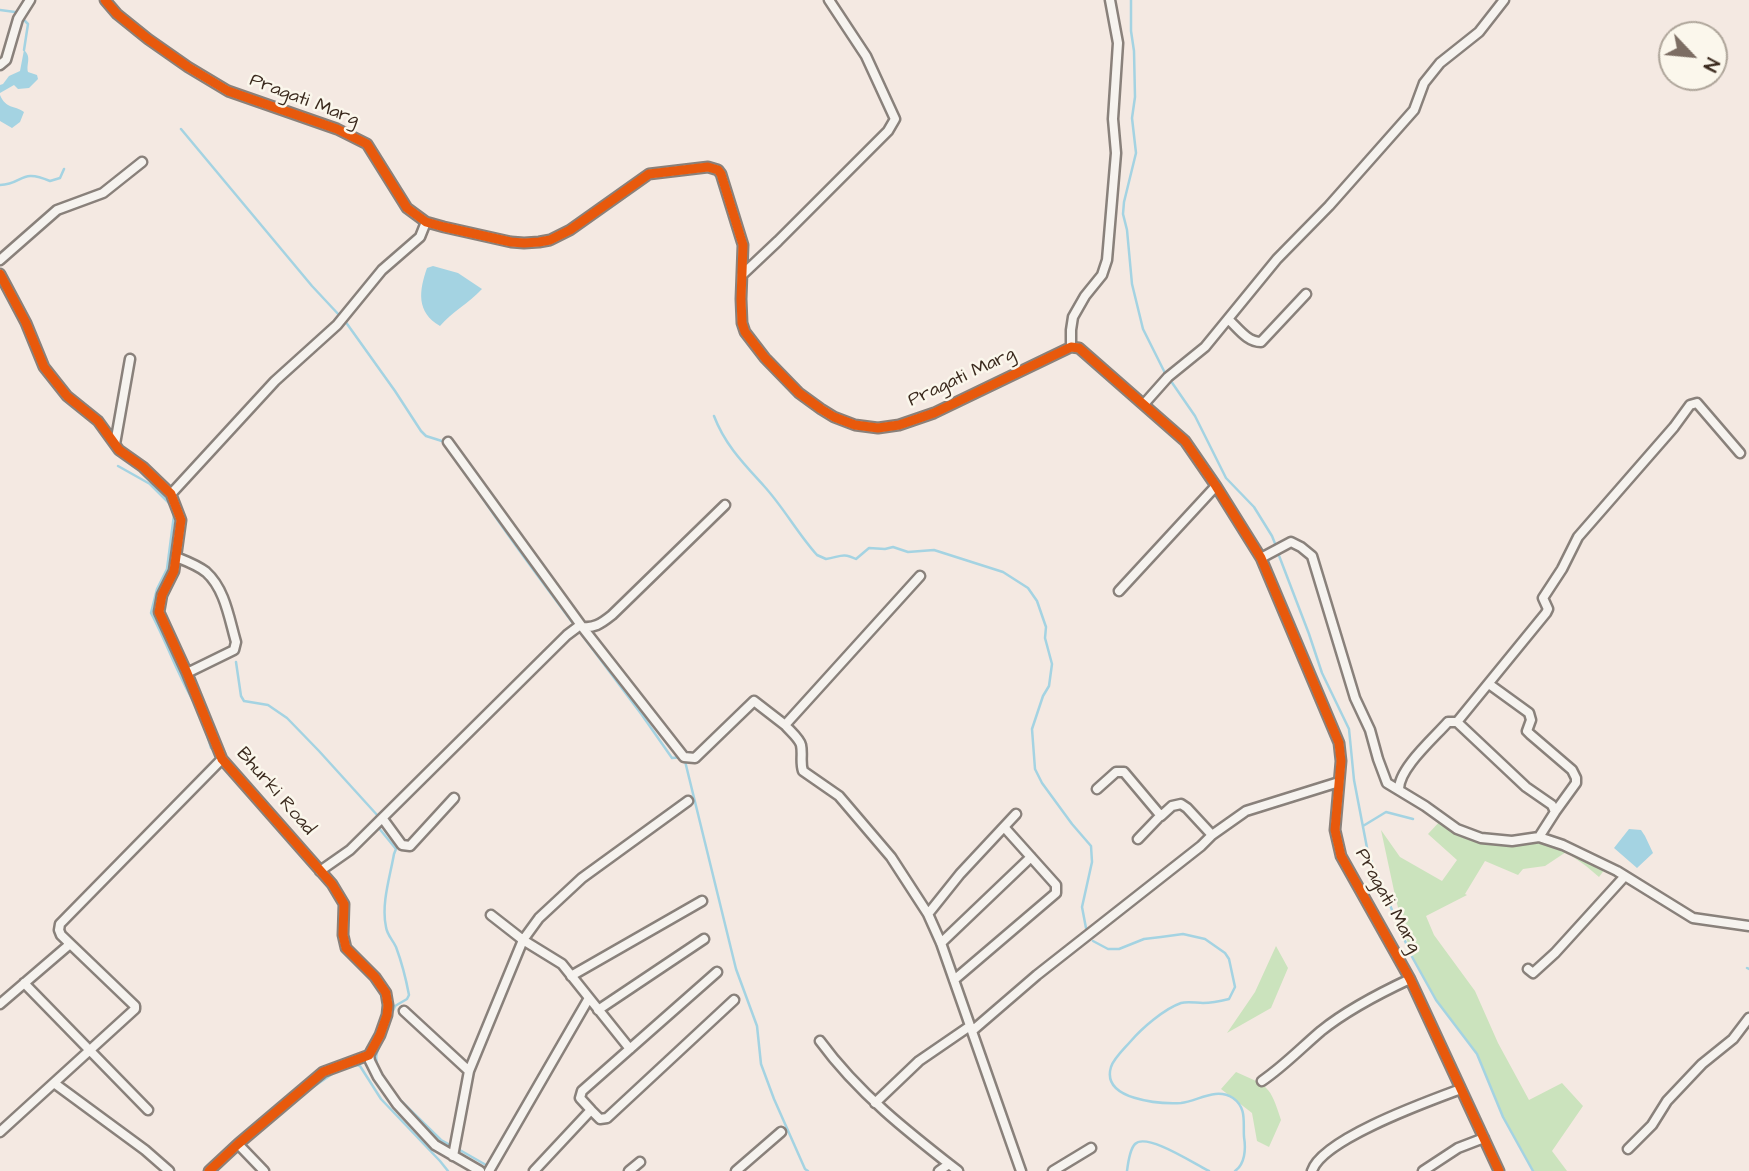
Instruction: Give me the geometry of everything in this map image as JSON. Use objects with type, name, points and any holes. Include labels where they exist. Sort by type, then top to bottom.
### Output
[{"type":"street","points":[[0,65],[6,60],[20,15],[30,0]]},
{"type":"street","name":"Pragati Marg","points":[[105,0],[117,14],[148,39],[224,89],[337,129],[367,144],[407,208],[426,222],[444,227],[511,242],[550,240],[570,230],[649,174],[708,167],[718,170],[743,245],[742,323],[745,332],[765,358],[799,393],[821,409],[855,425],[878,428],[899,425],[934,413],[1070,347],[1079,348],[1185,441],[1261,558],[1339,743],[1341,761],[1335,830],[1341,856],[1410,979],[1499,1171]]},
{"type":"street","points":[[742,275],[888,131],[895,119],[866,56],[829,0]]},
{"type":"street","points":[[1070,347],[1073,317],[1102,275],[1107,260],[1116,153],[1112,119],[1118,43],[1110,0]]},
{"type":"street","points":[[1144,404],[1168,377],[1205,347],[1277,259],[1329,206],[1415,110],[1424,83],[1440,63],[1479,32],[1504,0]]},
{"type":"street","points":[[0,260],[57,210],[103,193],[142,162]]},
{"type":"street","points":[[0,274],[26,323],[44,368],[67,396],[98,421],[119,450],[143,467],[171,494],[275,381],[337,325],[382,270],[420,237],[426,222]]},
{"type":"street","points":[[1228,319],[1247,338],[1261,342],[1306,294]]},
{"type":"street","points":[[115,444],[130,359]]},
{"type":"street","points":[[1457,722],[1546,613],[1548,609],[1543,598],[1578,537],[1690,405],[1697,404],[1740,453]]},
{"type":"street","points":[[448,442],[583,628],[684,757],[695,758],[754,701],[785,725],[800,742],[803,771],[839,796],[891,857],[929,914],[1021,1171]]},
{"type":"street","points":[[1119,591],[1216,486]]},
{"type":"street","name":"Bhurki Road","points":[[171,494],[181,520],[173,575],[162,595],[159,612],[222,759],[332,884],[344,904],[343,935],[346,948],[375,977],[386,993],[388,1005],[380,1035],[369,1055]]},
{"type":"street","points":[[320,871],[350,850],[383,820],[568,635],[579,626],[597,626],[612,615],[725,505]]},
{"type":"street","points":[[1261,558],[1291,542],[1312,556],[1354,698],[1370,730],[1387,783],[1457,829],[1480,838],[1513,841],[1539,838],[1563,845],[1625,876],[1693,918],[1749,926]]},
{"type":"street","points":[[176,557],[206,572],[220,588],[236,642],[234,650],[187,673]]},
{"type":"street","points":[[785,725],[920,576]]},
{"type":"street","points":[[1489,684],[1529,713],[1531,720],[1527,731],[1572,770],[1576,778],[1576,783],[1539,838]]},
{"type":"street","points":[[1399,790],[1398,785],[1405,770],[1448,722],[1457,722],[1526,787],[1552,805],[1555,812]]},
{"type":"street","points":[[0,1132],[133,1012],[135,1006],[70,944],[60,933],[60,925],[222,759]]},
{"type":"street","points":[[1097,789],[1116,772],[1124,772],[1161,815]]},
{"type":"street","points":[[875,1103],[919,1061],[971,1029],[1245,811],[1339,782]]},
{"type":"street","points":[[383,820],[402,845],[410,846],[454,798]]},
{"type":"street","points":[[453,1156],[469,1071],[523,940],[539,918],[582,878],[688,801]]},
{"type":"street","points":[[1138,839],[1172,806],[1181,804],[1212,835]]},
{"type":"street","points":[[929,914],[960,874],[1016,814]]},
{"type":"street","points":[[954,980],[1056,893],[1056,885],[1004,827]]},
{"type":"street","points":[[941,943],[1031,857]]},
{"type":"street","points":[[1528,969],[1533,974],[1555,953],[1625,876]]},
{"type":"street","points":[[571,976],[702,901]]},
{"type":"street","points":[[491,915],[523,940],[562,964],[630,1049]]},
{"type":"street","points":[[598,1010],[704,939]]},
{"type":"street","points":[[0,1004],[70,944]]},
{"type":"street","points":[[717,972],[582,1091],[580,1098],[600,1119],[607,1118],[734,1000]]},
{"type":"street","points":[[1262,1081],[1333,1022],[1410,979]]},
{"type":"street","points":[[24,983],[148,1110]]},
{"type":"street","points":[[489,1171],[589,998]]},
{"type":"street","points":[[404,1012],[469,1071]]},
{"type":"street","points":[[1628,1149],[1652,1125],[1667,1101],[1702,1064],[1733,1039],[1749,1018]]},
{"type":"street","points":[[820,1041],[875,1103],[958,1171]]},
{"type":"street","points":[[209,1171],[323,1072],[369,1055],[378,1077],[397,1104],[435,1145],[480,1171]]},
{"type":"street","points":[[54,1083],[169,1171]]},
{"type":"street","points":[[1312,1171],[1317,1162],[1352,1135],[1461,1089]]},
{"type":"street","points":[[534,1171],[591,1110]]},
{"type":"street","points":[[736,1171],[781,1132]]},
{"type":"street","points":[[1423,1171],[1458,1148],[1484,1138]]},
{"type":"street","points":[[238,1144],[264,1171]]},
{"type":"street","points":[[1054,1171],[1091,1148]]},
{"type":"street","points":[[629,1171],[640,1162]]},
{"type":"street","points":[[939,1171],[949,1164]]},
{"type":"green space","points":[[1442,819],[1481,838],[1539,837],[1605,869],[1599,877],[1566,852],[1545,866],[1523,869],[1518,875],[1485,861],[1465,894],[1467,895],[1426,916],[1434,935],[1475,991],[1498,1043],[1529,1100],[1562,1083],[1583,1106],[1552,1151],[1567,1171],[1533,1171],[1503,1117],[1477,1054],[1436,1000],[1411,955],[1381,830],[1400,857],[1442,881],[1457,860],[1428,834]]},
{"type":"green space","points":[[1276,946],[1288,968],[1271,1008],[1227,1033],[1255,992]]},
{"type":"green space","points":[[1236,1072],[1261,1084],[1274,1100],[1281,1120],[1269,1147],[1257,1141],[1252,1113],[1221,1089]]},
{"type":"water","points":[[24,50],[28,58],[28,72],[37,75],[38,79],[29,88],[18,89],[14,85],[0,93],[0,85],[9,76],[20,71]]},
{"type":"water","points":[[0,95],[8,105],[24,112],[20,122],[12,128],[0,121]]},
{"type":"water","points":[[433,266],[458,273],[482,289],[440,326],[427,314],[421,300],[427,268]]},
{"type":"water","points":[[1629,829],[1641,830],[1653,853],[1637,868],[1614,848]]},
{"type":"waterway","points":[[1131,0],[1135,97],[1132,118],[1136,153],[1123,214],[1132,284],[1143,329],[1164,371],[1195,416],[1226,478],[1254,507],[1276,546]]},
{"type":"waterway","points":[[0,10],[17,14]]},
{"type":"waterway","points":[[22,18],[28,24],[24,50]]},
{"type":"waterway","points":[[181,129],[340,316]]},
{"type":"waterway","points":[[0,185],[27,176],[50,181],[60,178],[64,169]]},
{"type":"waterway","points":[[345,321],[421,431],[426,436],[445,442]]},
{"type":"waterway","points":[[714,416],[736,454],[771,494],[817,555],[826,559],[844,555],[856,559],[869,548],[893,547],[908,552],[934,550],[1003,572],[1028,588],[1037,601],[1046,627],[1045,638],[1052,664],[1049,686],[1032,729],[1035,769],[1042,783],[1091,846],[1092,862],[1082,907],[1086,928]]},
{"type":"waterway","points":[[118,466],[150,484],[170,504],[174,515],[167,569],[157,589],[151,613],[196,706]]},
{"type":"waterway","points":[[466,473],[572,622]]},
{"type":"waterway","points":[[1278,553],[1322,673],[1349,729],[1354,780],[1368,853],[1411,955],[1436,1000],[1477,1054],[1503,1117],[1533,1171]]},
{"type":"waterway","points":[[579,631],[672,758],[684,757],[736,969],[757,1026],[761,1064],[774,1099],[808,1171]]},
{"type":"waterway","points":[[236,662],[244,701],[268,705],[287,718],[378,816]]},
{"type":"waterway","points":[[204,725],[211,748]]},
{"type":"waterway","points":[[1363,826],[1386,812],[1413,819]]},
{"type":"waterway","points":[[378,827],[396,849],[387,890],[385,918],[388,933],[400,959],[409,995],[395,1006],[388,1023]]},
{"type":"waterway","points":[[1093,941],[1108,949],[1119,949],[1144,939],[1183,934],[1205,939],[1229,959],[1235,987],[1229,999],[1210,1003],[1181,1003],[1161,1014],[1117,1057],[1111,1067],[1110,1078],[1115,1087],[1123,1093],[1147,1101],[1181,1103],[1220,1094],[1233,1098],[1242,1111],[1245,1146],[1243,1160],[1235,1171]]},
{"type":"waterway","points":[[380,1072],[376,1057],[384,1036]]},
{"type":"waterway","points":[[344,1068],[360,1066],[381,1099],[448,1171]]},
{"type":"waterway","points":[[300,1096],[338,1070]]},
{"type":"waterway","points":[[395,1095],[441,1140],[452,1146]]},
{"type":"waterway","points":[[1127,1171],[1132,1149],[1141,1141],[1160,1146],[1209,1171]]},
{"type":"waterway","points":[[458,1149],[486,1165]]},
{"type":"cycle path","points":[[105,0],[117,14],[148,39],[228,91],[337,129],[367,144],[407,208],[426,222],[444,227],[511,242],[550,240],[570,230],[649,174],[708,167],[718,170],[743,245],[741,299],[745,332],[765,358],[799,393],[834,417],[855,425],[878,428],[899,425],[934,413],[1071,347],[1079,348],[1185,441],[1261,558],[1339,743],[1341,761],[1335,830],[1341,856],[1410,979],[1499,1171]]},
{"type":"cycle path","points":[[0,274],[26,323],[44,367],[67,396],[98,421],[119,450],[143,467],[171,494],[181,520],[174,571],[162,595],[159,612],[222,759],[332,884],[344,904],[343,935],[346,948],[375,977],[386,993],[387,1015],[369,1055],[323,1072],[209,1171]]}]
